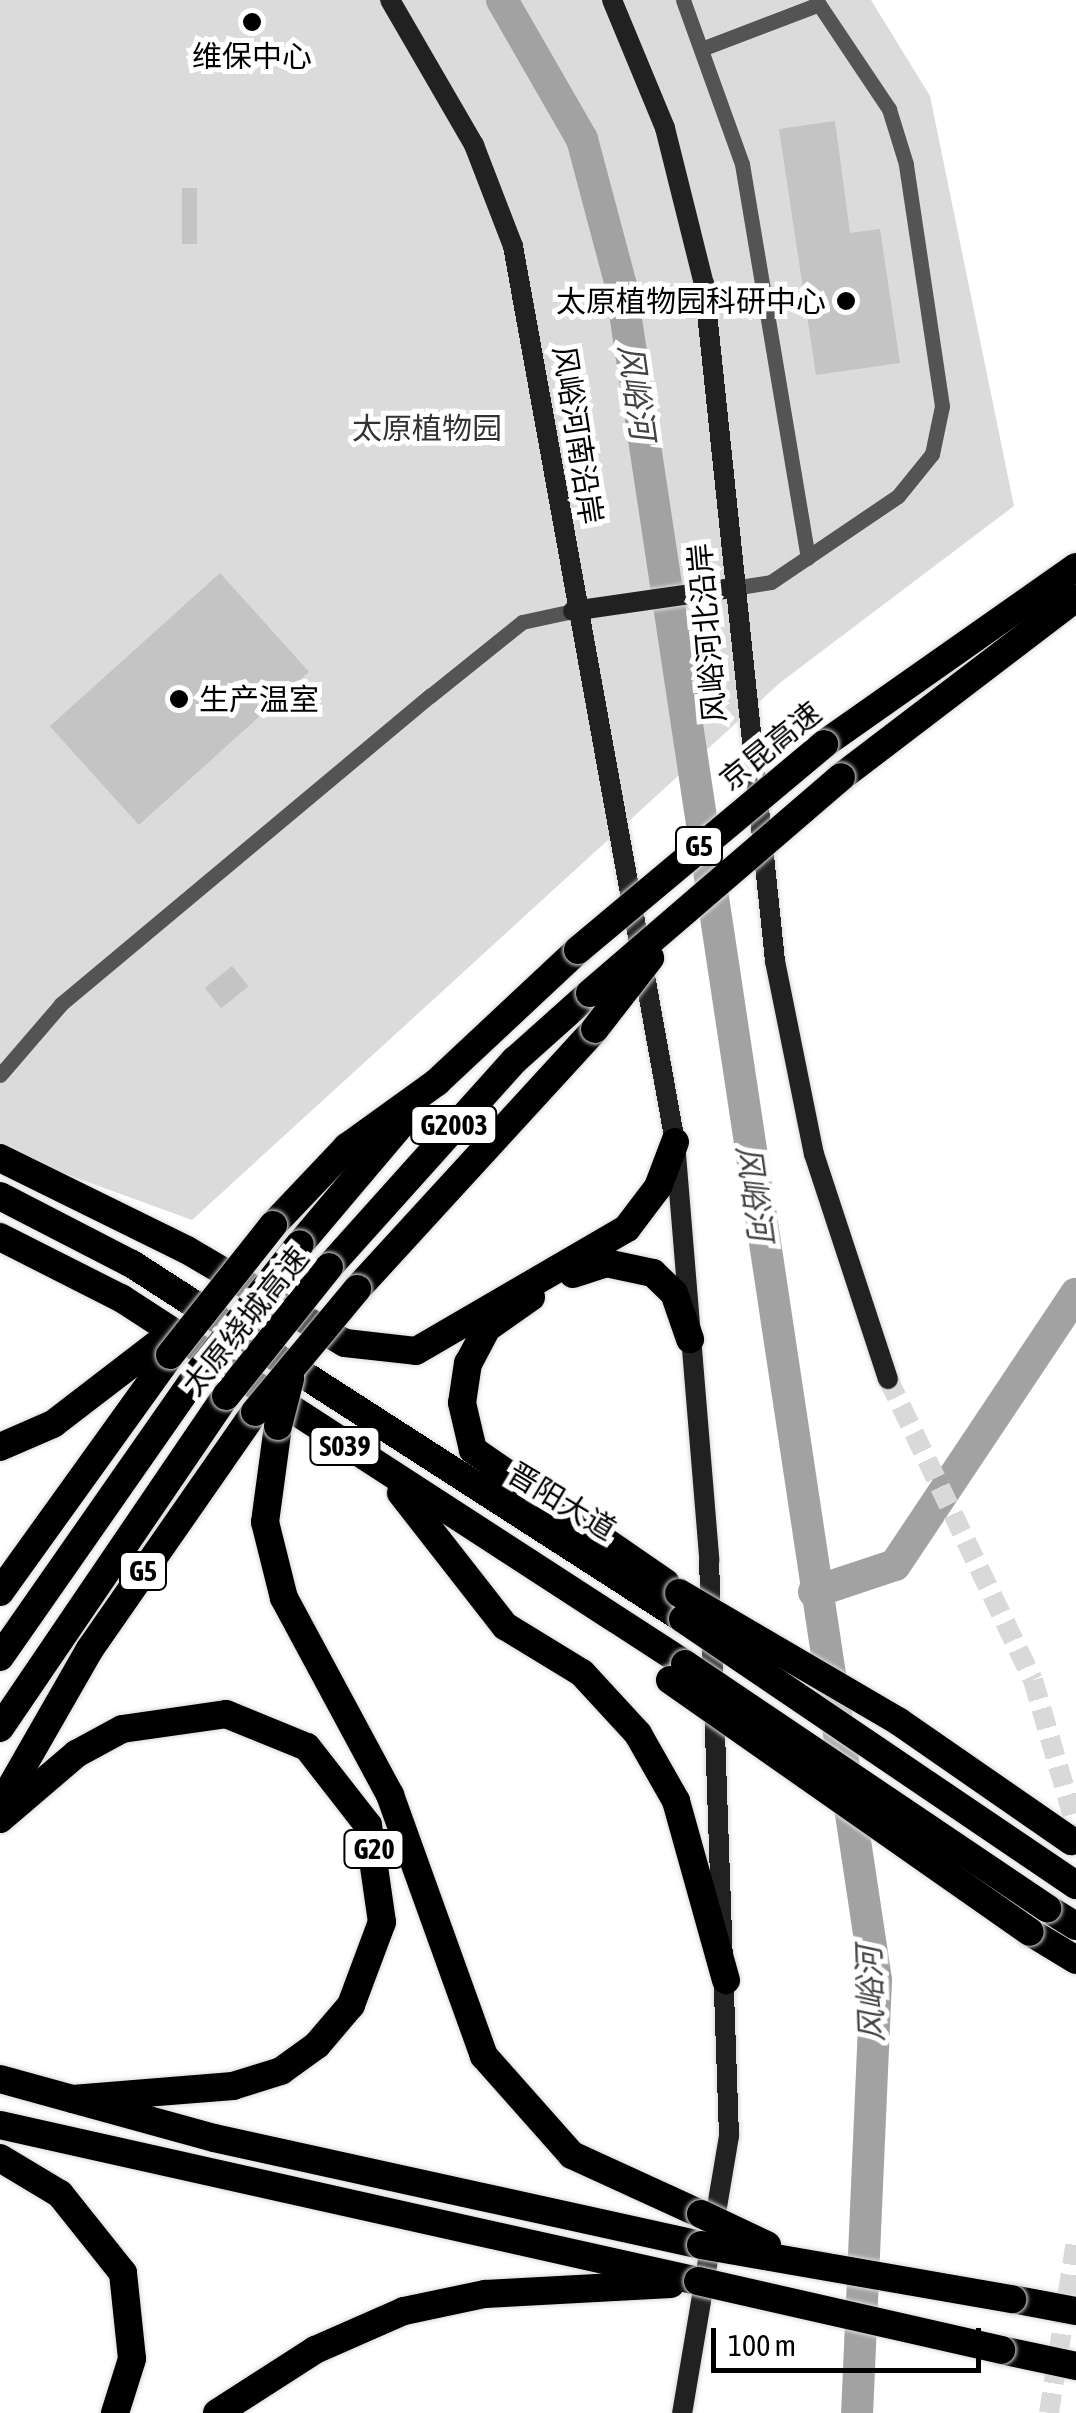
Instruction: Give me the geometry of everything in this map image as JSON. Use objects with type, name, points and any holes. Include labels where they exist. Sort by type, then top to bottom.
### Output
[{"type":"highway","name":"京昆高速","points":[[437,1082],[578,950],[824,744],[1076,568]]},
{"type":"highway","name":"G5","points":[[0,1806],[90,1649],[266,1419],[292,1372],[357,1289],[595,1030],[685,913],[841,777],[1076,598]]},
{"type":"highway","name":"太原绕城高速","points":[[0,1728],[226,1396],[329,1267],[515,1060],[685,913]]},
{"type":"highway","name":"G5","points":[[0,1447],[53,1424],[163,1350],[196,1319],[273,1225],[347,1147],[437,1082]]},
{"type":"highway","name":"太原绕城高速","points":[[0,1657],[198,1373],[300,1244],[437,1082]]},
{"type":"highway","points":[[0,1158],[187,1250],[344,1343],[416,1351],[627,1228],[658,1187],[675,1142]]},
{"type":"highway","name":"晋阳大道","points":[[0,1196],[132,1264],[629,1579],[681,1606],[1076,1885]]},
{"type":"highway","name":"S039","points":[[0,1237],[122,1298],[562,1588],[1030,1932],[1076,1960]]},
{"type":"highway","points":[[690,1339],[674,1293],[653,1273],[606,1263],[487,1328],[468,1362],[462,1403],[473,1450],[681,1606],[898,1721],[1073,1843]]},
{"type":"highway","points":[[0,1592],[163,1350]]},
{"type":"highway","points":[[266,1419],[266,1522],[284,1598],[390,1795],[484,2056],[572,2155],[791,2256]]},
{"type":"highway","points":[[385,1472],[505,1626],[582,1673],[638,1734],[676,1801],[726,1980]]},
{"type":"highway","name":"S039","points":[[677,1672],[1076,1926]]},
{"type":"highway","name":"G20","points":[[0,1819],[76,1754],[122,1729],[226,1714],[306,1747],[368,1825],[382,1922],[351,2005],[317,2045],[281,2071],[232,2086],[73,2099],[0,2079]]},
{"type":"highway","points":[[73,2099],[701,2245],[791,2256],[1076,2312]]},
{"type":"highway","points":[[0,2126],[1076,2366]]},
{"type":"highway","points":[[0,2158],[60,2194],[122,2272],[132,2359],[115,2413]]},
{"type":"highway","points":[[217,2413],[315,2350],[404,2311],[485,2294],[698,2282]]},
{"type":"street","name":"风峪河南沿岸","points":[[390,0],[474,145],[514,246],[675,1142],[690,1339],[726,1980],[729,2136],[682,2413]]},
{"type":"street","name":"风峪河北沿岸","points":[[612,0],[691,218],[778,980],[834,1226],[888,1379]]},
{"type":"street","points":[[682,0],[704,48],[770,294],[808,558]]},
{"type":"street","points":[[0,1075],[61,1004],[522,622],[581,609],[772,582],[898,496],[932,454],[942,406],[906,164],[889,109],[818,2],[704,48]]},
{"type":"green space","name":"太原植物园","points":[[0,0],[871,0],[930,96],[1014,506],[781,682],[192,1220],[0,1150]]},
{"type":"building","points":[[835,121],[850,233],[880,229],[900,363],[816,375],[779,129]]},
{"type":"building","points":[[182,188],[197,188],[197,244],[182,244]]},
{"type":"building","name":"生产温室","points":[[220,573],[309,672],[139,825],[50,726]]},
{"type":"building","points":[[232,966],[248,986],[221,1008],[205,988]]},
{"type":"waterway","name":"风峪河","points":[[502,0],[582,139],[621,286],[876,1980],[857,2413]]},
{"type":"waterway","points":[[814,1592],[895,1565],[1076,1294]]},
{"type":"tunnel","points":[[888,1379],[1033,1680],[1076,1827]]},
{"type":"tunnel","points":[[1049,2413],[1076,2240]]},
{"type":"place","name":"维保中心","points":[[252,22]]},
{"type":"place","name":"太原植物园科研中心","points":[[846,301]]},
{"type":"place","name":"生产温室","points":[[179,699]]}]
